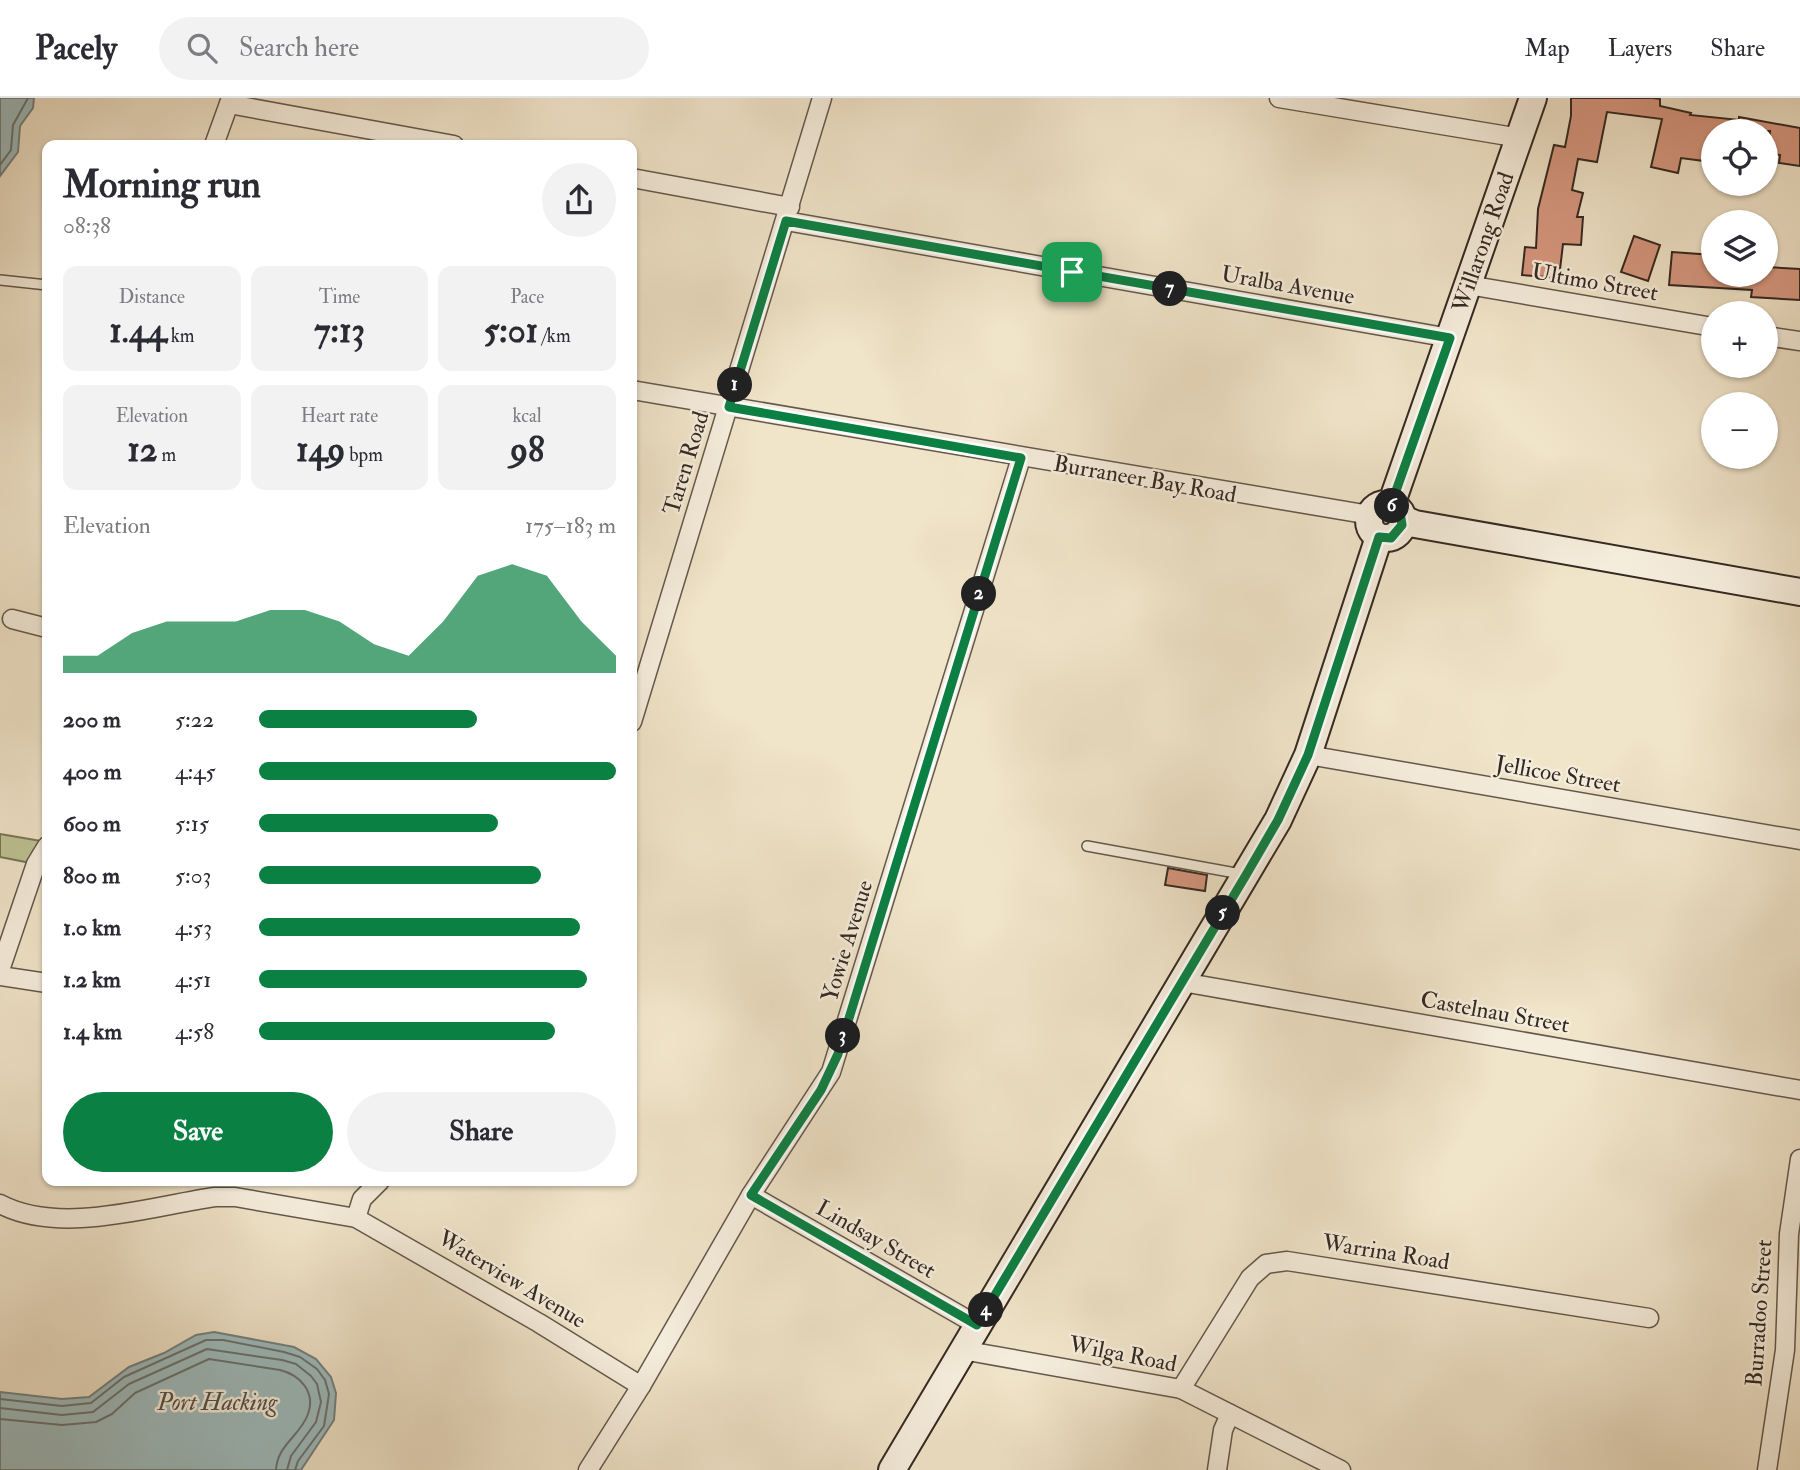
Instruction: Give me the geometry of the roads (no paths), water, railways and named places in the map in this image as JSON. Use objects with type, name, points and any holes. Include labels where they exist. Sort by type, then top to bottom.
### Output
[{"type":"street","name":"Taren Road","points":[[637,686],[729,407],[822,98]]},
{"type":"street","points":[[1279,98],[1520,138]]},
{"type":"street","name":"Willarong Road","points":[[892,1470],[1278,820],[1308,755],[1386,519],[1533,98]]},
{"type":"street","points":[[216,140],[230,101],[429,140]]},
{"type":"street","name":"Uralba Avenue","points":[[637,179],[788,214],[1450,338]]},
{"type":"street","name":"Ultimo Street","points":[[1468,285],[1701,325]]},
{"type":"street","points":[[1778,338],[1800,341]]},
{"type":"street","name":"Burraneer Bay Road","points":[[637,391],[1800,592]]},
{"type":"street","name":"Yowie Avenue","points":[[588,1470],[641,1386],[751,1195],[821,1090],[838,1054],[1021,458]]},
{"type":"street","points":[[12,620],[42,627]]},
{"type":"street","name":"Jellicoe Street","points":[[1308,755],[1800,840]]},
{"type":"street","points":[[0,970],[36,864],[42,854]]},
{"type":"street","points":[[0,976],[42,982]]},
{"type":"street","name":"Castelnau Street","points":[[1182,982],[1800,1090]]},
{"type":"street","name":"Burradoo Street","points":[[1767,1470],[1785,1350],[1789,1234],[1800,1159]]},
{"type":"street","points":[[356,1218],[362,1199],[375,1186]]},
{"type":"street","name":"Lindsay Street","points":[[751,1195],[977,1325]]},
{"type":"street","name":"Waterview Avenue","points":[[0,1204],[40,1217],[69,1219],[215,1197],[234,1197],[356,1218],[539,1322],[641,1386]]},
{"type":"street","name":"Warrina Road","points":[[1181,1389],[1250,1278],[1266,1264],[1287,1261],[1648,1318]]},
{"type":"street","name":"Wilga Road","points":[[962,1350],[1157,1382],[1181,1389],[1341,1470]]},
{"type":"street","points":[[1217,1470],[1223,1430],[1230,1414]]},
{"type":"lane","points":[[0,280],[42,284]]},
{"type":"lane","points":[[1087,846],[1246,875]]},
{"type":"water","points":[[0,98],[34,98],[33,108],[20,126],[18,152],[0,176]]},
{"type":"water","name":"Port Hacking","points":[[214,1332],[294,1347],[316,1359],[331,1377],[336,1393],[334,1420],[301,1470],[0,1470],[0,1392],[62,1399],[89,1397],[129,1367],[164,1353],[196,1335]]}]
